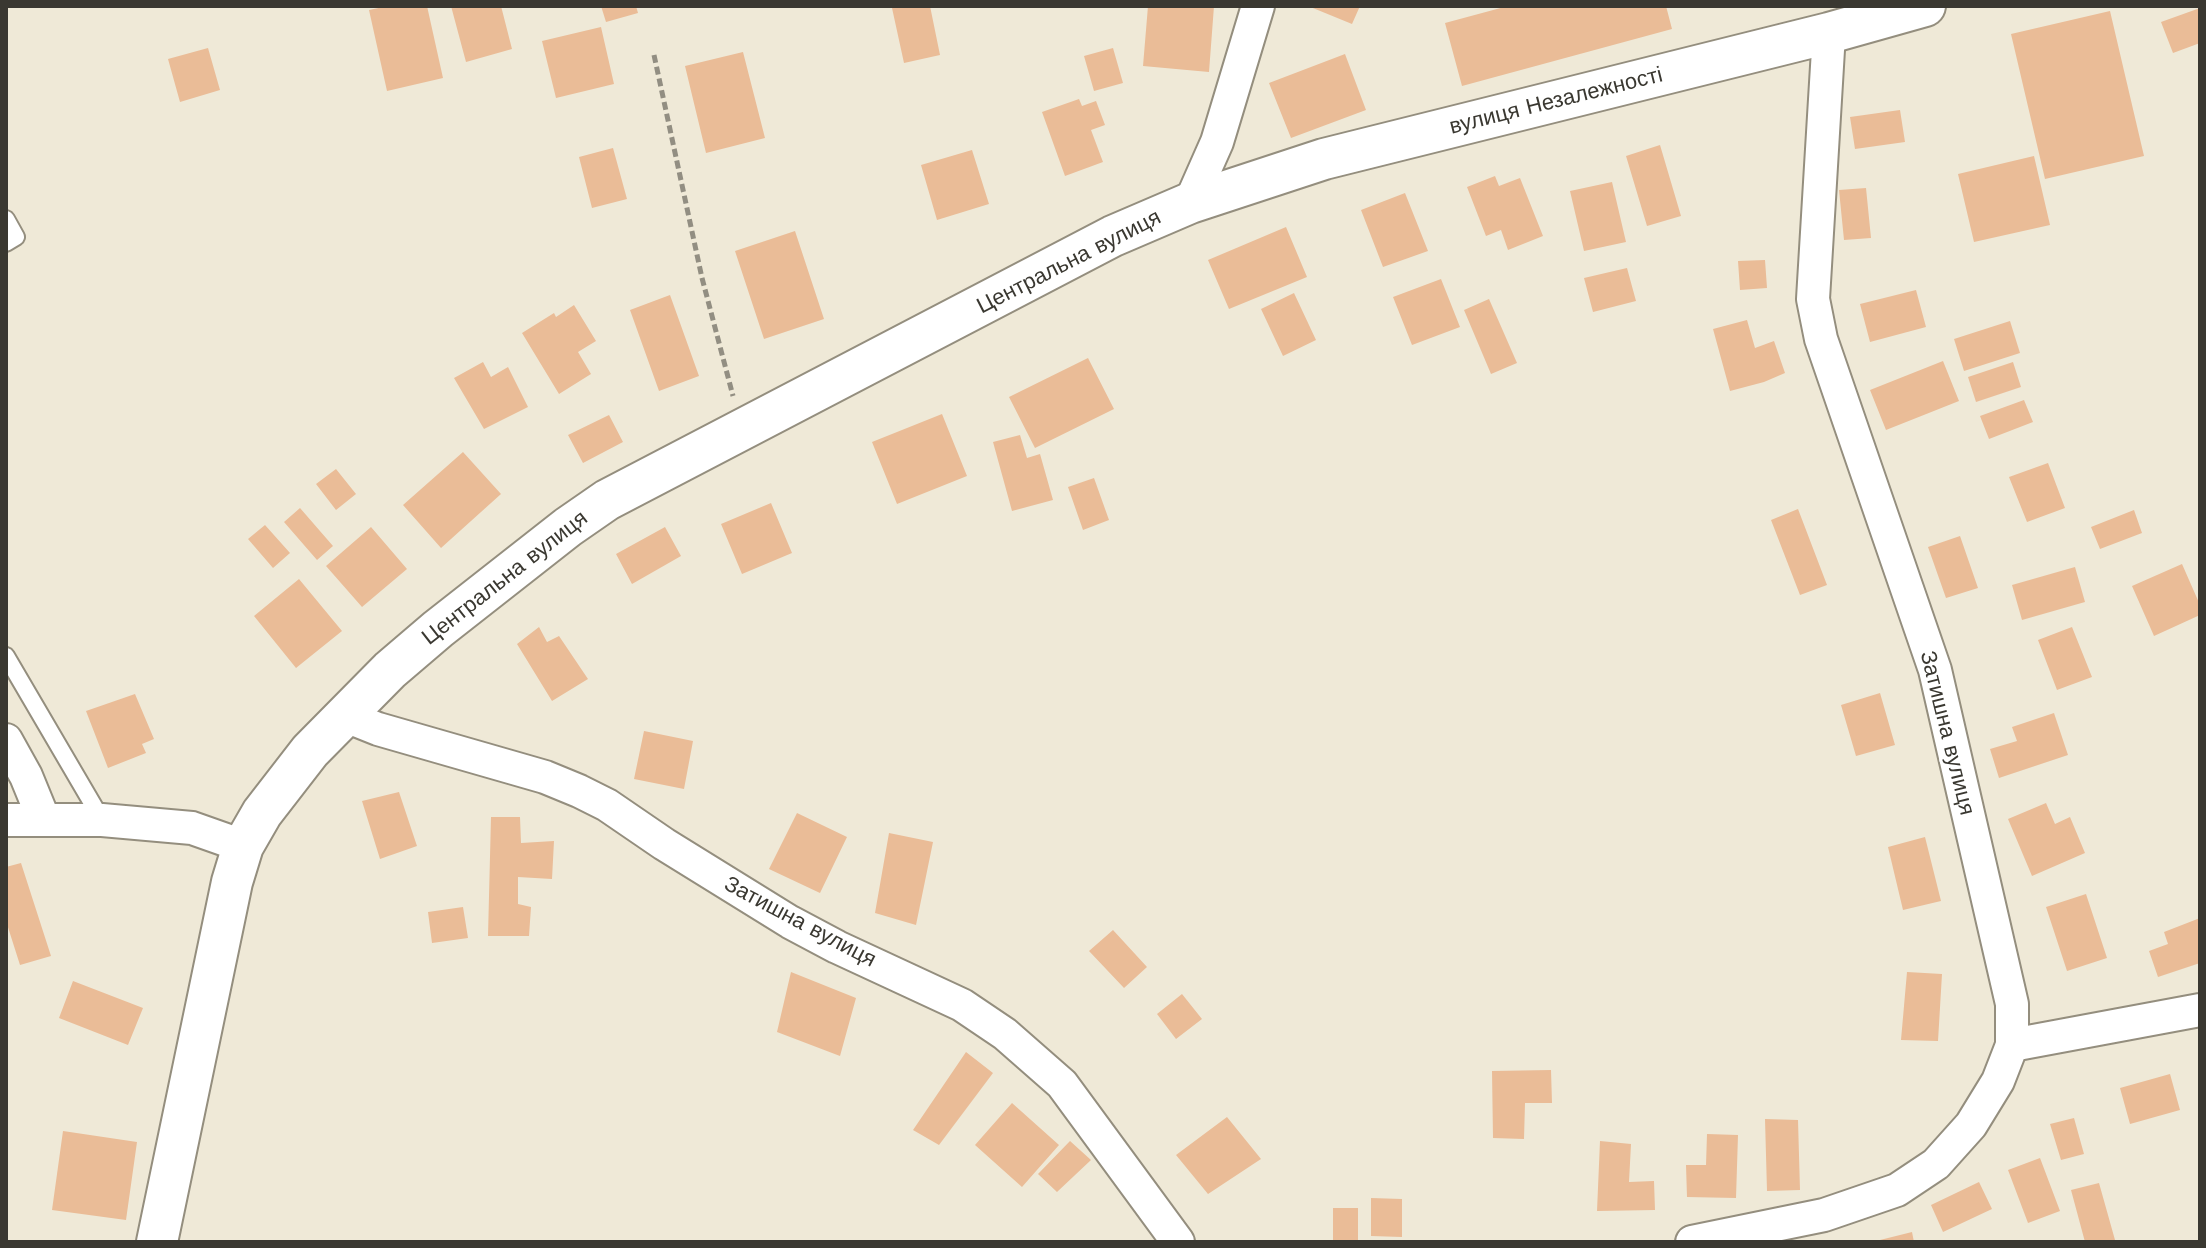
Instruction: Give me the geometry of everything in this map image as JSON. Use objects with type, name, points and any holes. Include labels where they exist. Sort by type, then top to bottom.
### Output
[{"type":"street","points":[[1190,203],[1217,142],[1258,6]]},
{"type":"street","name":"вулиця Незалежності","points":[[1190,203],[1324,159],[1829,33],[1925,6]]},
{"type":"street","name":"Затишна вулиця","points":[[1692,1242],[1824,1215],[1897,1190],[1936,1164],[1971,1125],[1998,1081],[2012,1045],[2012,1004],[1935,670],[1821,339],[1813,299],[1829,33]]},
{"type":"street","name":"Центральна вулиця","points":[[157,1242],[232,882],[243,846],[286,780],[343,715],[438,629],[607,500],[1113,236],[1190,203]]},
{"type":"street","name":"Затишна вулиця","points":[[343,715],[378,729],[545,777],[579,791],[607,805],[790,922],[962,1005],[1005,1034],[1062,1084],[1178,1242]]},
{"type":"street","points":[[6,740],[26,776],[44,820]]},
{"type":"street","points":[[6,820],[102,820],[192,828],[243,846]]},
{"type":"street","points":[[2012,1045],[2200,1010]]},
{"type":"lane","points":[[6,219],[16,237],[6,243]]},
{"type":"lane","points":[[6,656],[102,820]]},
{"type":"path","points":[[654,55],[702,278],[742,431]]},
{"type":"building","points":[[388,6],[427,6],[443,78],[387,91],[369,10]]},
{"type":"building","points":[[451,6],[501,6],[512,49],[466,62]]},
{"type":"building","points":[[601,6],[636,6],[638,13],[606,22]]},
{"type":"building","points":[[930,6],[940,55],[904,63],[892,8]]},
{"type":"building","points":[[1148,6],[1214,6],[1209,72],[1143,66]]},
{"type":"building","points":[[1308,6],[1360,6],[1352,24]]},
{"type":"building","points":[[1508,6],[1666,6],[1672,29],[1462,86],[1445,23]]},
{"type":"building","points":[[2200,8],[2200,43],[2173,53],[2161,22]]},
{"type":"building","points":[[2110,11],[2144,156],[2045,179],[2011,34]]},
{"type":"building","points":[[601,27],[614,84],[556,98],[542,41]]},
{"type":"building","points":[[208,48],[220,90],[180,102],[168,59]]},
{"type":"building","points":[[1113,48],[1123,83],[1094,91],[1084,56]]},
{"type":"building","points":[[743,52],[765,138],[706,153],[685,66]]},
{"type":"building","points":[[1345,54],[1366,110],[1291,138],[1269,83]]},
{"type":"building","points":[[1079,99],[1082,106],[1096,101],[1105,125],[1091,130],[1103,162],[1065,176],[1042,112]]},
{"type":"building","points":[[1900,110],[1905,142],[1855,149],[1850,117]]},
{"type":"building","points":[[1660,145],[1681,216],[1647,226],[1626,156]]},
{"type":"building","points":[[613,148],[627,199],[592,208],[579,157]]},
{"type":"building","points":[[972,150],[989,204],[937,220],[921,165]]},
{"type":"building","points":[[2034,156],[2050,225],[1974,242],[1958,174]]},
{"type":"building","points":[[1495,176],[1499,186],[1520,178],[1543,236],[1508,250],[1501,230],[1486,236],[1467,187]]},
{"type":"building","points":[[1612,182],[1626,242],[1584,251],[1570,191]]},
{"type":"building","points":[[1866,188],[1871,238],[1844,240],[1839,190]]},
{"type":"building","points":[[1405,193],[1428,251],[1383,267],[1361,210]]},
{"type":"building","points":[[1286,227],[1307,277],[1229,309],[1208,260]]},
{"type":"building","points":[[795,231],[824,319],[764,339],[735,251]]},
{"type":"building","points":[[1765,260],[1767,288],[1740,290],[1738,261]]},
{"type":"building","points":[[1627,268],[1636,301],[1593,312],[1584,278]]},
{"type":"building","points":[[1441,279],[1460,327],[1412,345],[1393,297]]},
{"type":"building","points":[[1916,290],[1926,327],[1870,342],[1860,304]]},
{"type":"building","points":[[1294,293],[1316,340],[1283,356],[1261,309]]},
{"type":"building","points":[[670,295],[699,376],[659,391],[630,310]]},
{"type":"building","points":[[1489,299],[1517,363],[1491,374],[1464,310]]},
{"type":"building","points":[[574,305],[596,341],[578,352],[591,374],[559,394],[522,333],[554,313],[556,317]]},
{"type":"building","points":[[1747,320],[1755,348],[1774,341],[1785,373],[1730,391],[1713,329]]},
{"type":"building","points":[[2010,321],[2020,353],[1964,371],[1954,339]]},
{"type":"building","points":[[1088,358],[1114,409],[1035,448],[1009,397]]},
{"type":"building","points":[[1943,361],[1959,401],[1886,430],[1870,390]]},
{"type":"building","points":[[483,362],[491,377],[508,367],[528,407],[484,429],[454,378]]},
{"type":"building","points":[[2013,362],[2021,387],[1976,402],[1968,377]]},
{"type":"building","points":[[2024,400],[2033,422],[1989,439],[1980,416]]},
{"type":"building","points":[[942,414],[967,476],[897,504],[872,442]]},
{"type":"building","points":[[609,415],[623,442],[583,463],[568,435]]},
{"type":"building","points":[[1020,435],[1027,458],[1040,454],[1053,500],[1012,511],[993,442]]},
{"type":"building","points":[[463,452],[501,494],[441,548],[403,505]]},
{"type":"building","points":[[2048,463],[2065,508],[2027,522],[2009,477]]},
{"type":"building","points":[[336,469],[356,494],[336,510],[316,484]]},
{"type":"building","points":[[1094,478],[1109,520],[1083,530],[1068,487]]},
{"type":"building","points":[[771,503],[792,553],[742,574],[721,524]]},
{"type":"building","points":[[300,508],[333,546],[317,560],[284,522]]},
{"type":"building","points":[[1798,509],[1827,585],[1800,595],[1771,520]]},
{"type":"building","points":[[2134,510],[2142,533],[2100,549],[2091,527]]},
{"type":"building","points":[[265,525],[290,553],[273,568],[248,539]]},
{"type":"building","points":[[371,527],[407,569],[362,607],[326,566]]},
{"type":"building","points":[[665,527],[681,556],[632,584],[616,554]]},
{"type":"building","points":[[1960,536],[1978,588],[1946,598],[1928,547]]},
{"type":"building","points":[[2182,564],[2200,605],[2200,615],[2154,636],[2132,586]]},
{"type":"building","points":[[2075,567],[2085,602],[2022,620],[2012,585]]},
{"type":"building","points":[[299,579],[342,631],[296,668],[254,616]]},
{"type":"building","points":[[539,627],[547,642],[559,636],[588,679],[552,701],[517,644]]},
{"type":"building","points":[[2072,627],[2092,677],[2057,690],[2038,640]]},
{"type":"building","points":[[1880,693],[1895,745],[1856,756],[1841,705]]},
{"type":"building","points":[[135,694],[154,739],[142,744],[146,753],[108,768],[86,711]]},
{"type":"building","points":[[2054,713],[2068,755],[1999,778],[1990,749],[2017,741],[2012,727]]},
{"type":"building","points":[[644,731],[693,741],[684,789],[634,779]]},
{"type":"building","points":[[399,792],[417,846],[380,859],[362,801]]},
{"type":"building","points":[[2046,803],[2055,824],[2070,817],[2085,853],[2032,876],[2008,819]]},
{"type":"building","points":[[797,813],[847,837],[820,893],[769,869]]},
{"type":"building","points":[[491,817],[520,817],[521,843],[554,841],[552,879],[518,877],[518,904],[531,907],[529,936],[488,936]]},
{"type":"building","points":[[889,833],[933,842],[916,925],[875,913]]},
{"type":"building","points":[[1925,837],[1941,901],[1903,910],[1888,847]]},
{"type":"building","points":[[21,863],[51,956],[20,965],[6,921],[6,867]]},
{"type":"building","points":[[2086,894],[2107,958],[2067,971],[2046,907]]},
{"type":"building","points":[[463,907],[468,938],[432,943],[428,912]]},
{"type":"building","points":[[2200,918],[2200,963],[2158,977],[2149,951],[2168,944],[2164,932]]},
{"type":"building","points":[[1113,930],[1147,967],[1124,988],[1089,951]]},
{"type":"building","points":[[791,972],[856,998],[840,1056],[777,1032]]},
{"type":"building","points":[[1907,972],[1942,974],[1938,1041],[1901,1040]]},
{"type":"building","points":[[73,981],[143,1008],[128,1045],[59,1018]]},
{"type":"building","points":[[1182,994],[1202,1019],[1176,1039],[1157,1014]]},
{"type":"building","points":[[966,1052],[993,1073],[939,1145],[913,1130]]},
{"type":"building","points":[[1551,1070],[1552,1103],[1525,1103],[1524,1139],[1493,1138],[1492,1071]]},
{"type":"building","points":[[2170,1074],[2180,1110],[2130,1124],[2120,1088]]},
{"type":"building","points":[[1012,1103],[1059,1145],[1022,1187],[975,1145]]},
{"type":"building","points":[[1227,1117],[1261,1159],[1208,1194],[1176,1155]]},
{"type":"building","points":[[2074,1118],[2084,1154],[2061,1160],[2050,1124]]},
{"type":"building","points":[[1765,1119],[1798,1120],[1800,1190],[1767,1191]]},
{"type":"building","points":[[63,1131],[137,1142],[126,1220],[52,1210]]},
{"type":"building","points":[[1707,1134],[1738,1135],[1736,1198],[1687,1197],[1686,1165],[1706,1165]]},
{"type":"building","points":[[1070,1141],[1091,1160],[1057,1192],[1038,1174]]},
{"type":"building","points":[[1600,1141],[1631,1144],[1629,1182],[1654,1181],[1655,1210],[1597,1211]]},
{"type":"building","points":[[2040,1158],[2060,1211],[2028,1223],[2008,1170]]},
{"type":"building","points":[[1979,1182],[1992,1209],[1943,1232],[1931,1205]]},
{"type":"building","points":[[2099,1183],[2115,1240],[2085,1242],[2071,1190]]},
{"type":"building","points":[[1371,1198],[1402,1199],[1402,1237],[1371,1236]]},
{"type":"building","points":[[1333,1208],[1358,1208],[1358,1242],[1333,1242]]},
{"type":"building","points":[[1912,1232],[1914,1242],[1876,1241]]}]
